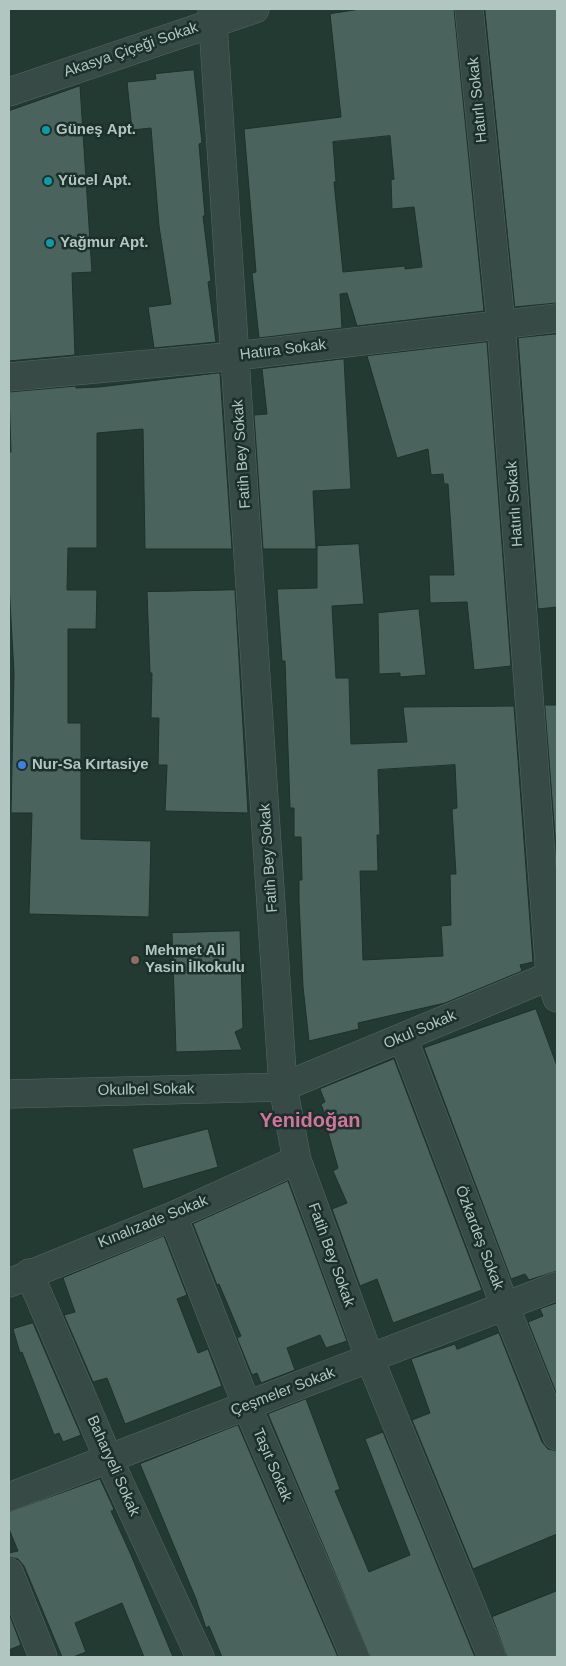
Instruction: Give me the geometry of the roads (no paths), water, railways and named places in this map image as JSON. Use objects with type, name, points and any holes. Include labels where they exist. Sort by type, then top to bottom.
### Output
[{"type":"street","name":"Akasya Çiçeği Sokak","points":[[9,92],[213,15],[254,9]]},
{"type":"street","name":"Hatırlı Sokak","points":[[469,9],[501,324],[555,982]]},
{"type":"street","name":"Fatih Bey Sokak","points":[[213,15],[283,1087],[297,1160],[370,1359],[492,1657]]},
{"type":"street","name":"Hatıra Sokak","points":[[9,377],[236,356],[557,318]]},
{"type":"street","name":"Okul Sokak","points":[[283,1087],[403,1038],[555,982]]},
{"type":"street","name":"Özkardeş Sokak","points":[[403,1038],[505,1306],[557,1436]]},
{"type":"street","name":"Okulbel Sokak","points":[[9,1094],[283,1087]]},
{"type":"street","name":"Kınalızade Sokak","points":[[19,1278],[173,1216],[297,1160]]},
{"type":"street","name":"Taşıt Sokak","points":[[173,1216],[247,1406],[355,1657]]},
{"type":"street","name":"Baharyeli Sokak","points":[[19,1278],[109,1460],[200,1657]]},
{"type":"street","name":"Çeşmeler Sokak","points":[[9,1497],[557,1286]]},
{"type":"street","points":[[9,1572],[43,1657]]},
{"type":"place","name":"Güneş Apt.","points":[[46,130]]},
{"type":"place","name":"Yücel Apt.","points":[[48,181]]},
{"type":"place","name":"Yağmur Apt.","points":[[50,243]]},
{"type":"place","name":"Nur-Sa Kırtasiye","points":[[22,765]]},
{"type":"place","name":"Mehmet Ali Yasin İlkokulu","points":[[135,960]]},
{"type":"district","name":"Yenidoğan","points":[[310,1121]]}]
